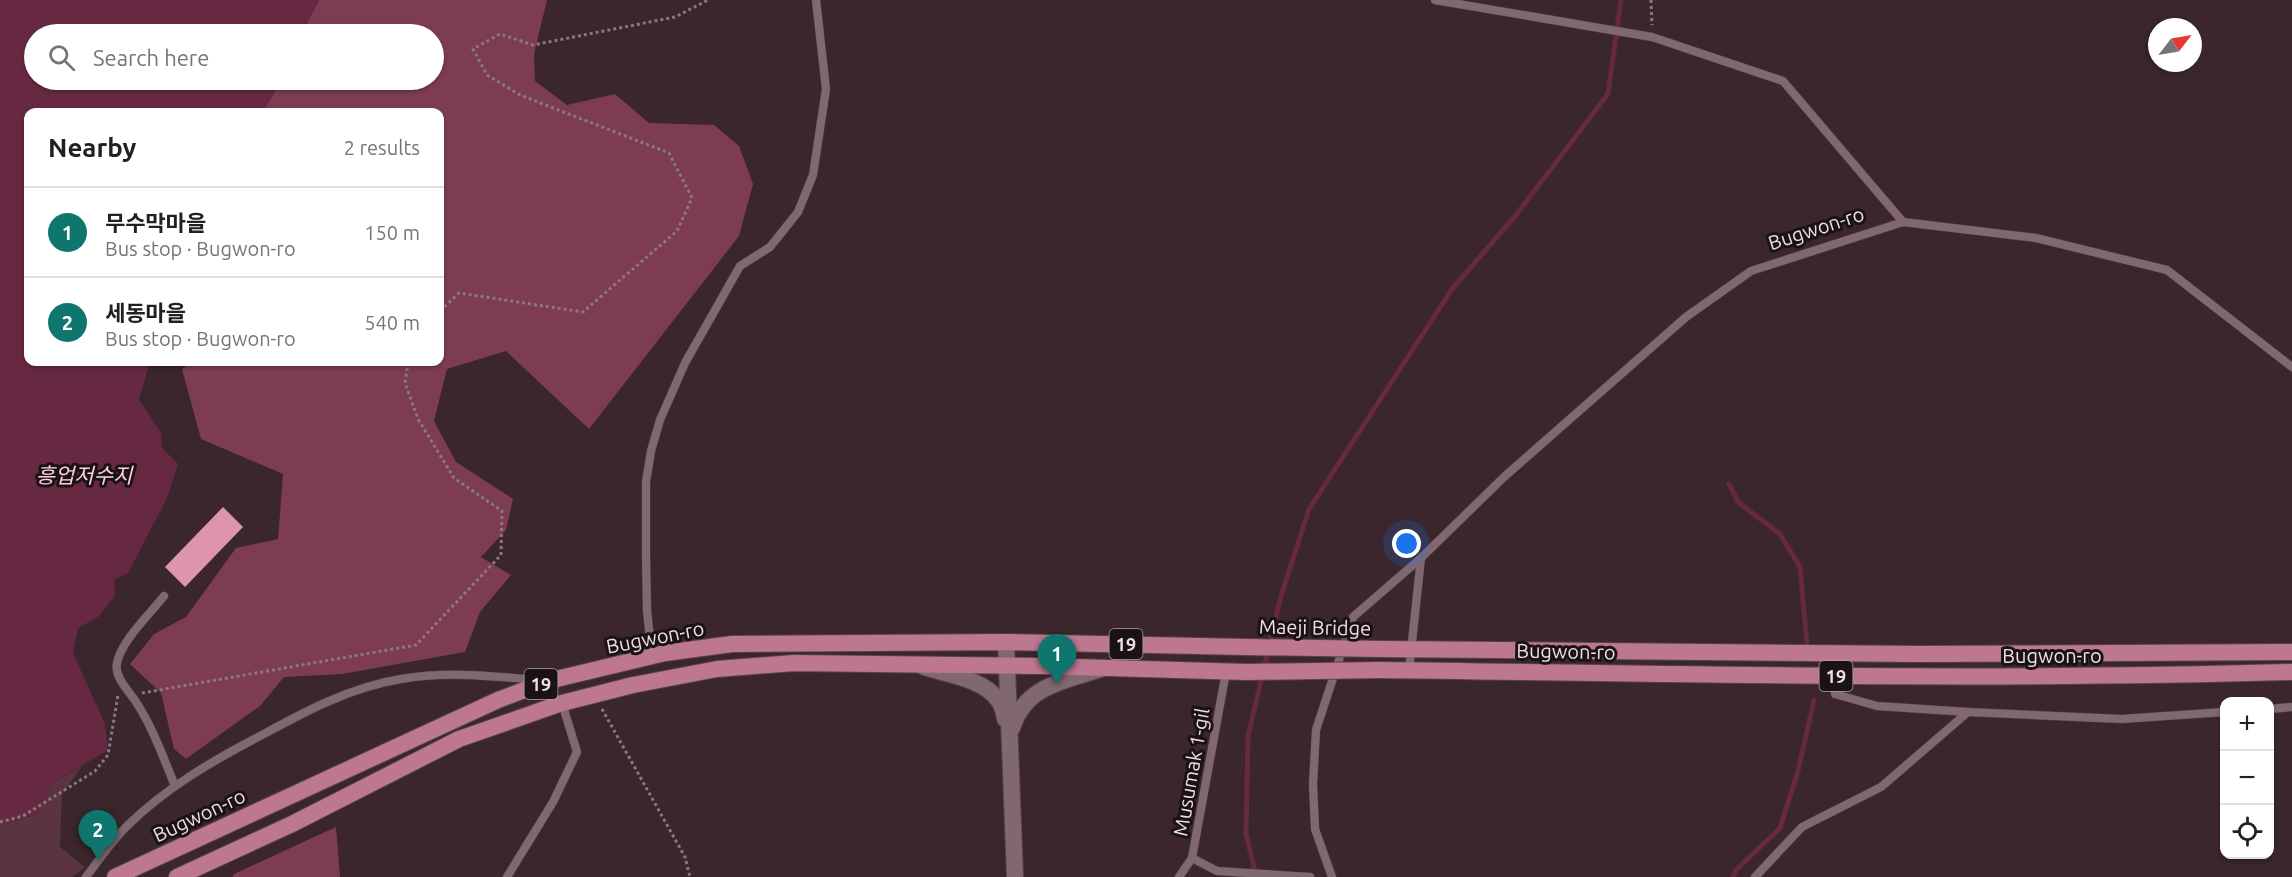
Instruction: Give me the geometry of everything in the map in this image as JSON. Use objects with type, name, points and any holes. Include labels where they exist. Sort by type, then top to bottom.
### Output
[{"type":"main road","name":"Bugwon-ro","points":[[115,877],[498,700],[548,681],[652,656],[732,644],[1006,642],[1246,647]]},
{"type":"main road","name":"Maeji Bridge","points":[[1246,647],[1382,649]]},
{"type":"main road","name":"Bugwon-ro","points":[[1382,649],[1918,654],[2292,652]]},
{"type":"main road","name":"19","points":[[177,877],[292,824],[459,739],[562,703],[633,685],[717,669],[794,663],[1226,670]]},
{"type":"main road","name":"Bugwon-ro","points":[[1226,670],[1247,672],[1409,670],[1834,676],[2160,676],[2292,672]]},
{"type":"street","points":[[1006,642],[1015,877]]},
{"type":"street","points":[[920,666],[973,681],[989,690],[1000,702],[1010,734]]},
{"type":"street","points":[[1010,734],[1022,706],[1035,692],[1107,667]]},
{"type":"lane","points":[[652,656],[646,611],[646,482],[651,451],[660,420],[685,363],[740,266],[770,247],[798,212],[813,175],[826,89],[816,0]]},
{"type":"lane","points":[[1435,0],[1652,37],[1783,81],[1903,222]]},
{"type":"lane","name":"Bugwon-ro","points":[[1332,877],[1315,829],[1313,784],[1316,730],[1353,617],[1421,558],[1504,477],[1686,317],[1751,271],[1903,222],[2036,238],[2167,270],[2292,367]]},
{"type":"lane","points":[[1409,670],[1421,558]]},
{"type":"lane","points":[[164,596],[123,647],[116,665],[123,685],[157,741],[175,786]]},
{"type":"lane","name":"Musumak 1-gil","points":[[1179,877],[1192,858],[1226,670]]},
{"type":"lane","points":[[86,877],[126,828],[175,786],[245,743],[304,712],[358,690],[399,679],[431,675],[491,675],[548,681]]},
{"type":"lane","points":[[1834,676],[1835,694],[1877,706],[2122,719],[2220,712]]},
{"type":"lane","points":[[507,877],[553,802],[574,762],[577,752],[576,744],[562,703]]},
{"type":"lane","points":[[2274,709],[2292,707]]},
{"type":"lane","points":[[1755,877],[1802,827],[1881,787],[1968,712]]},
{"type":"lane","points":[[1192,858],[1217,872],[1310,877]]},
{"type":"path","points":[[444,307],[459,293],[583,312],[677,231],[692,198],[669,153],[520,95],[488,75],[473,49],[500,34],[533,45],[675,17],[708,0]]},
{"type":"path","points":[[1651,0],[1652,37]]},
{"type":"path","points":[[0,822],[22,816],[95,771],[108,755],[116,699],[123,685],[137,694],[416,645],[501,555],[502,511],[454,478],[418,419],[405,382],[407,366]]},
{"type":"path","points":[[595,696],[685,857],[690,877]]},
{"type":"shaded area","points":[[319,0],[547,0],[534,54],[535,81],[567,105],[615,94],[649,123],[714,125],[739,146],[753,184],[739,236],[589,429],[506,351],[447,369],[434,421],[456,462],[513,499],[506,530],[481,557],[511,575],[480,612],[465,652],[342,674],[284,677],[260,706],[186,759],[174,749],[161,693],[130,664],[154,634],[186,617],[236,548],[278,539],[283,474],[201,439],[182,369],[186,366],[444,366],[444,108],[265,108],[275,90],[444,90],[444,24],[306,24]]},
{"type":"shaded area","points":[[82,766],[62,794],[60,847],[85,867],[72,877],[0,877],[0,825],[37,814],[52,783]]},
{"type":"shaded area","points":[[336,827],[340,877],[233,877],[234,874]]},
{"type":"water","name":"흥업저수지","points":[[0,0],[319,0],[306,24],[24,24],[24,90],[275,90],[265,108],[24,108],[24,366],[149,366],[139,399],[161,433],[162,448],[178,464],[167,498],[128,573],[114,580],[115,595],[98,617],[78,628],[73,653],[105,724],[108,750],[52,783],[37,814],[0,825]]},
{"type":"building","points":[[223,507],[243,527],[185,587],[165,567]]},
{"type":"waterway","points":[[1256,875],[1246,834],[1248,736],[1281,596],[1309,509],[1452,289],[1516,215],[1608,94],[1621,0]]},
{"type":"waterway","points":[[1729,484],[1738,502],[1780,534],[1800,567],[1807,643]]},
{"type":"waterway","points":[[1733,877],[1736,870],[1780,828],[1798,771],[1814,700]]},
{"type":"place","name":"무수막마을","points":[[1057,684]]},
{"type":"place","name":"세동마을","points":[[98,860]]}]
